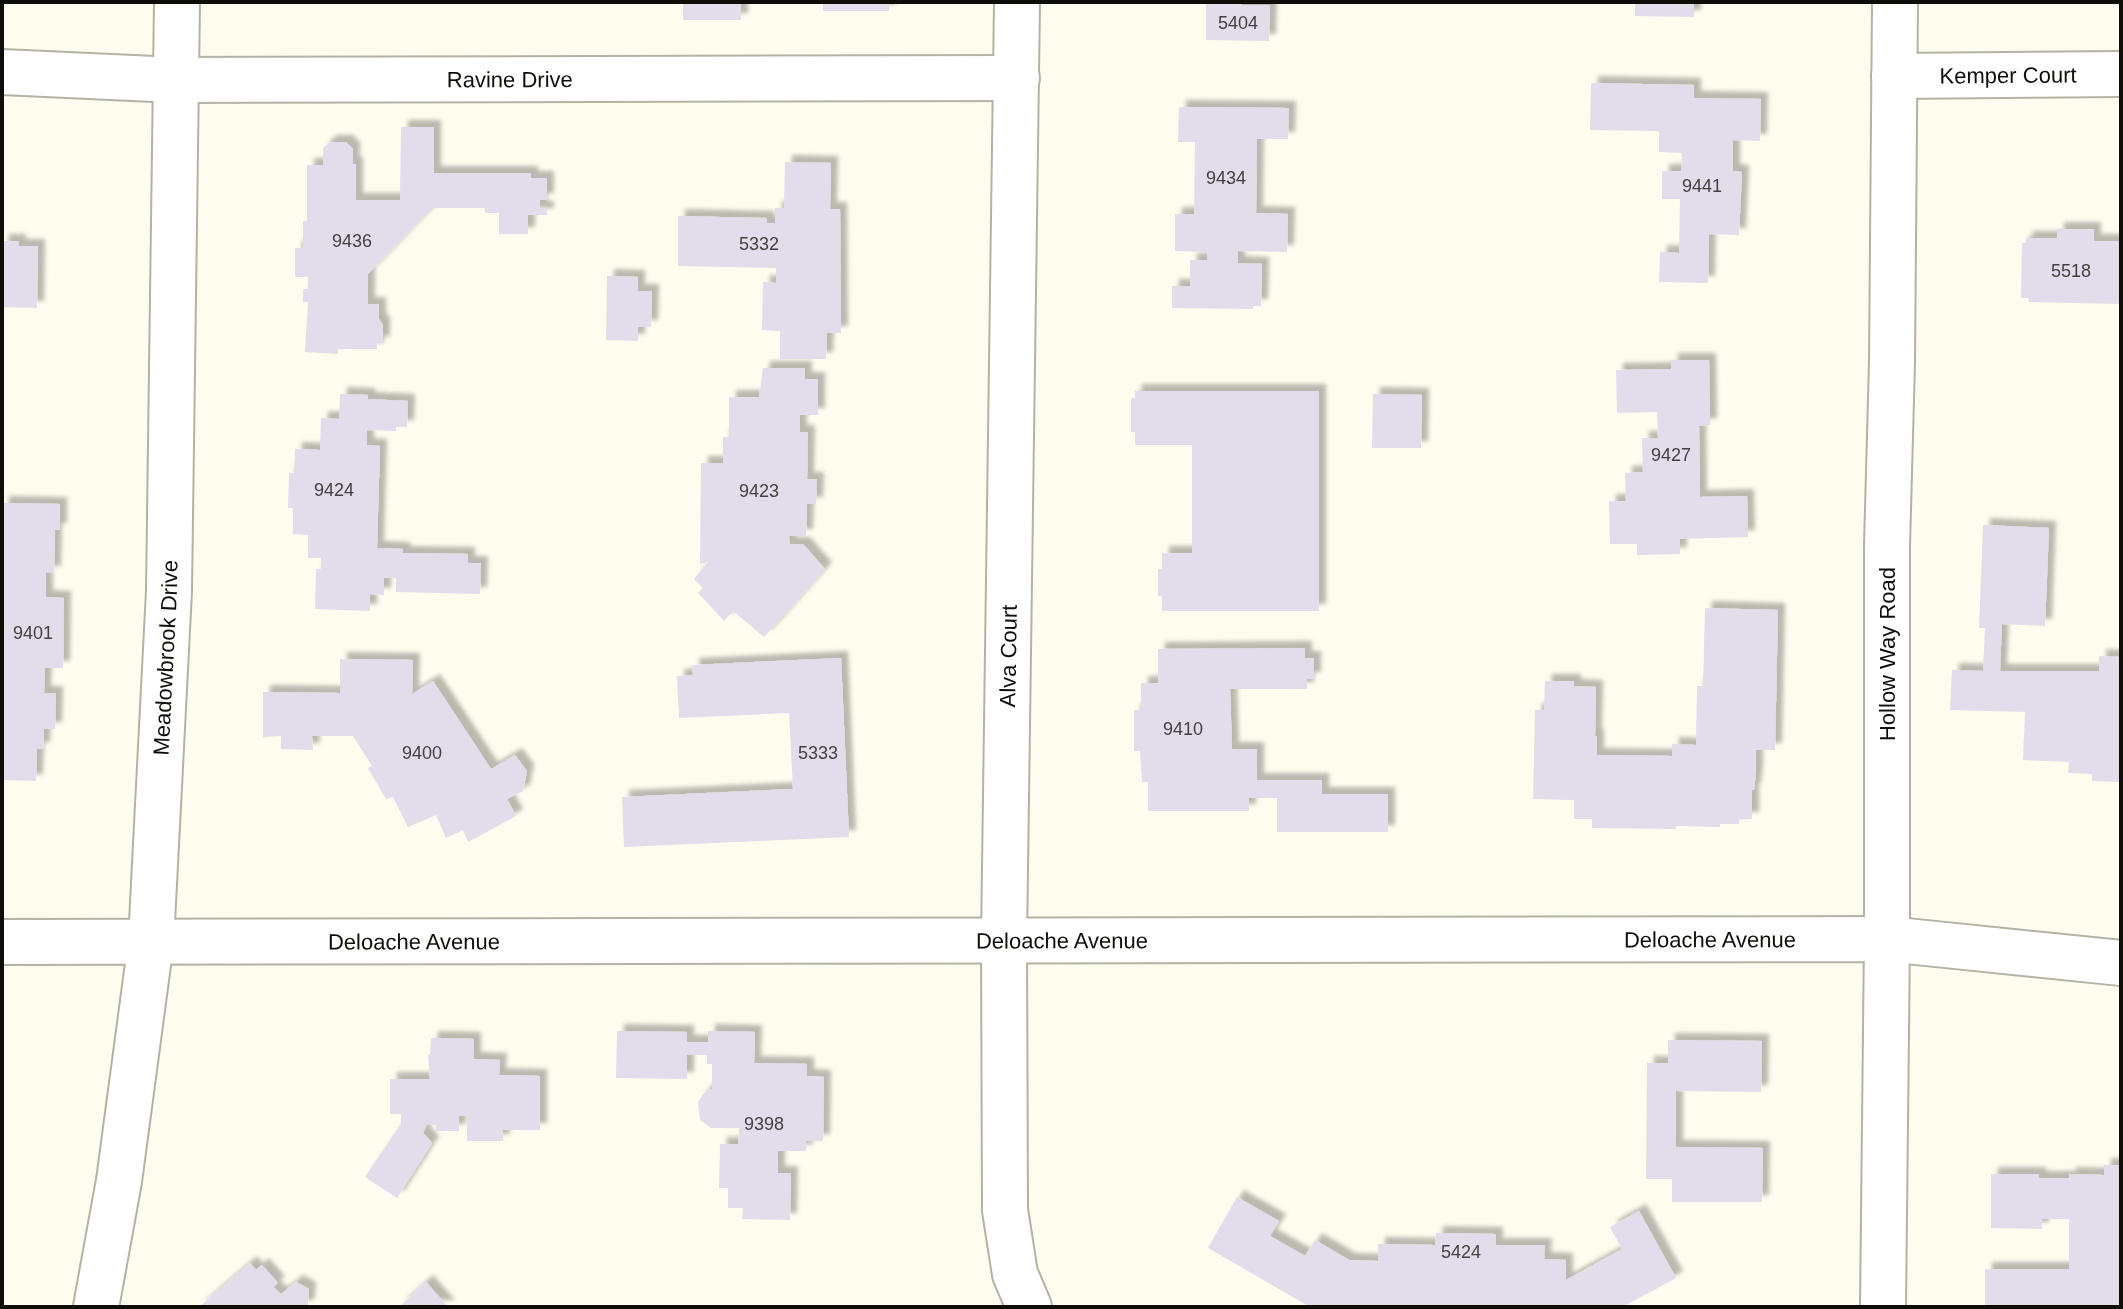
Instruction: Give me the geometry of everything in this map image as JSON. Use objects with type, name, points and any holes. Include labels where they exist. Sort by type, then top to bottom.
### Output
[{"type":"street","name":"Meadowbrook Drive","points":[[96,1307],[119,1181],[151,942],[169,591],[177,2]]},
{"type":"street","name":"Alva Court","points":[[1017,2],[1004,941],[1005,1210],[1015,1274],[1029,1307]]},
{"type":"street","name":"Hollow Way Road","points":[[1883,1307],[1887,546],[1895,2]]},
{"type":"street","name":"Ravine Drive","points":[[2,72],[176,80],[1017,78]]},
{"type":"street","name":"Kemper Court","points":[[1894,76],[2121,74]]},
{"type":"street","name":"Deloache Avenue","points":[[2,942],[1887,939],[2121,963]]},
{"type":"building","points":[[683,2],[741,2],[741,20],[683,20]]},
{"type":"building","points":[[823,2],[889,2],[889,11],[823,11]]},
{"type":"building","points":[[1206,2],[1270,5],[1269,41],[1206,40]]},
{"type":"building","points":[[1635,2],[1694,2],[1694,17],[1635,16]]},
{"type":"building","points":[[1591,83],[1694,85],[1694,98],[1761,99],[1760,141],[1733,140],[1733,171],[1742,172],[1739,235],[1709,234],[1708,283],[1659,282],[1660,252],[1679,253],[1680,199],[1662,199],[1662,171],[1681,171],[1682,153],[1659,152],[1659,131],[1590,130]]},
{"type":"building","points":[[1179,107],[1289,108],[1288,139],[1257,139],[1256,213],[1288,214],[1287,252],[1238,251],[1238,263],[1262,264],[1261,306],[1253,306],[1253,309],[1172,308],[1172,286],[1190,286],[1190,260],[1207,260],[1208,252],[1175,251],[1175,214],[1194,214],[1195,142],[1178,142]]},
{"type":"building","points":[[401,127],[434,127],[434,173],[531,173],[531,178],[547,178],[547,200],[540,200],[540,208],[547,208],[547,215],[528,215],[528,234],[499,234],[499,213],[485,213],[485,208],[432,208],[368,274],[368,304],[379,304],[383,343],[377,343],[377,349],[338,349],[338,354],[305,352],[308,302],[303,302],[303,289],[308,289],[308,277],[295,277],[295,248],[303,248],[303,221],[307,221],[307,165],[323,165],[323,148],[330,142],[346,142],[353,149],[353,164],[356,164],[356,200],[400,200]]},
{"type":"building","points":[[785,162],[831,163],[830,209],[840,209],[841,333],[827,333],[826,359],[780,359],[780,331],[762,330],[763,282],[776,283],[776,268],[678,266],[678,216],[767,218],[767,223],[775,223],[775,208],[784,208]]},
{"type":"building","points":[[2057,229],[2094,229],[2094,241],[2121,241],[2121,304],[2028,302],[2029,298],[2021,298],[2022,243],[2026,243],[2026,238],[2057,238]]},
{"type":"building","points":[[2,241],[19,241],[18,246],[38,246],[37,308],[2,307]]},
{"type":"building","points":[[607,276],[638,277],[638,291],[652,291],[651,327],[638,327],[638,341],[606,340]]},
{"type":"building","points":[[1671,360],[1709,360],[1710,425],[1699,426],[1700,497],[1747,496],[1748,537],[1680,539],[1680,554],[1637,555],[1637,544],[1610,544],[1609,501],[1626,501],[1625,473],[1643,472],[1642,438],[1658,438],[1657,412],[1617,413],[1616,370],[1671,369]]},
{"type":"building","points":[[763,368],[805,368],[805,379],[818,379],[818,415],[800,415],[800,432],[808,432],[807,479],[817,479],[816,504],[807,504],[806,536],[789,536],[790,544],[803,544],[825,569],[764,637],[733,611],[724,621],[698,593],[703,588],[694,579],[708,562],[700,564],[701,463],[723,463],[723,437],[729,437],[729,397],[759,397]]},
{"type":"building","points":[[1135,391],[1319,391],[1319,611],[1162,611],[1162,596],[1158,596],[1158,569],[1162,569],[1162,553],[1192,553],[1192,445],[1135,445],[1135,432],[1131,432],[1131,398],[1135,398]]},
{"type":"building","points":[[340,394],[408,401],[407,427],[396,427],[396,431],[367,430],[367,445],[380,446],[377,548],[403,549],[403,553],[468,554],[468,563],[481,563],[480,594],[396,592],[396,578],[384,578],[384,595],[370,594],[370,611],[315,609],[316,569],[321,569],[321,558],[308,558],[308,535],[293,534],[293,508],[288,508],[289,473],[294,473],[295,449],[320,450],[321,418],[339,419]]},
{"type":"building","points":[[1373,394],[1422,395],[1421,448],[1372,448]]},
{"type":"building","points":[[2,503],[60,504],[60,530],[55,530],[54,573],[46,572],[46,597],[64,598],[63,668],[45,668],[44,693],[56,693],[55,729],[44,729],[43,749],[37,749],[36,781],[3,780]]},
{"type":"building","points":[[1983,525],[2049,528],[2045,626],[2002,624],[2000,671],[2099,671],[2099,656],[2121,657],[2121,782],[2092,781],[2092,774],[2068,773],[2069,762],[2023,760],[2025,712],[1950,710],[1952,670],[1983,671],[1985,628],[1979,628]]},
{"type":"building","points":[[1705,608],[1778,610],[1775,750],[1756,750],[1752,819],[1739,819],[1739,824],[1720,824],[1720,827],[1592,828],[1592,819],[1574,819],[1574,800],[1533,799],[1535,710],[1544,710],[1545,681],[1574,681],[1574,686],[1596,687],[1597,755],[1672,756],[1672,744],[1696,745],[1697,686],[1703,686]]},
{"type":"building","points":[[1305,648],[1305,658],[1314,658],[1314,679],[1307,679],[1307,689],[1230,689],[1232,749],[1257,749],[1257,780],[1322,780],[1322,794],[1388,794],[1388,832],[1277,832],[1277,798],[1249,798],[1249,811],[1148,811],[1148,782],[1142,782],[1140,751],[1134,751],[1134,710],[1141,710],[1141,683],[1158,683],[1158,649]]},
{"type":"building","points":[[841,658],[849,837],[624,847],[622,797],[793,789],[789,713],[679,718],[677,676],[693,675],[692,665]]},
{"type":"building","points":[[340,659],[413,660],[412,694],[433,681],[491,769],[515,755],[527,771],[523,791],[507,799],[516,816],[468,842],[463,830],[446,838],[436,815],[408,827],[393,797],[386,799],[368,768],[372,766],[353,736],[312,736],[313,750],[281,749],[281,736],[263,737],[263,692],[340,693]]},
{"type":"building","points":[[617,1031],[687,1032],[687,1042],[708,1042],[708,1031],[755,1032],[754,1063],[807,1064],[807,1076],[824,1077],[823,1141],[806,1141],[806,1151],[778,1151],[778,1173],[791,1173],[790,1220],[742,1219],[743,1208],[728,1208],[728,1188],[719,1188],[720,1144],[738,1144],[739,1128],[711,1128],[700,1120],[698,1102],[705,1092],[712,1089],[712,1064],[707,1064],[707,1055],[687,1055],[687,1079],[616,1078]]},
{"type":"building","points":[[431,1038],[474,1039],[474,1059],[500,1060],[499,1075],[540,1076],[540,1130],[503,1130],[503,1141],[467,1141],[467,1116],[459,1116],[459,1131],[436,1131],[436,1125],[427,1124],[423,1133],[432,1143],[397,1198],[365,1177],[401,1124],[401,1114],[390,1114],[390,1079],[430,1079],[428,1055]]},
{"type":"building","points":[[1668,1040],[1762,1041],[1761,1092],[1676,1091],[1676,1147],[1763,1148],[1762,1202],[1672,1202],[1672,1179],[1646,1179],[1647,1063],[1668,1063]]},
{"type":"building","points":[[2104,1165],[2121,1165],[2121,1307],[1985,1307],[1985,1269],[2069,1269],[2069,1219],[2042,1219],[2042,1229],[1991,1228],[1991,1174],[2039,1174],[2039,1178],[2069,1178],[2069,1174],[2104,1175]]},
{"type":"building","points":[[1237,1197],[1279,1221],[1270,1236],[1305,1256],[1315,1240],[1349,1260],[1378,1261],[1378,1244],[1435,1245],[1436,1233],[1496,1234],[1496,1245],[1545,1245],[1544,1259],[1566,1260],[1566,1280],[1622,1249],[1610,1227],[1639,1211],[1676,1278],[1622,1307],[1310,1307],[1208,1248]]},
{"type":"building","points":[[250,1263],[256,1270],[262,1265],[278,1283],[273,1287],[281,1294],[296,1282],[309,1289],[308,1305],[199,1307]]},
{"type":"building","points":[[426,1282],[448,1307],[399,1307]]}]
